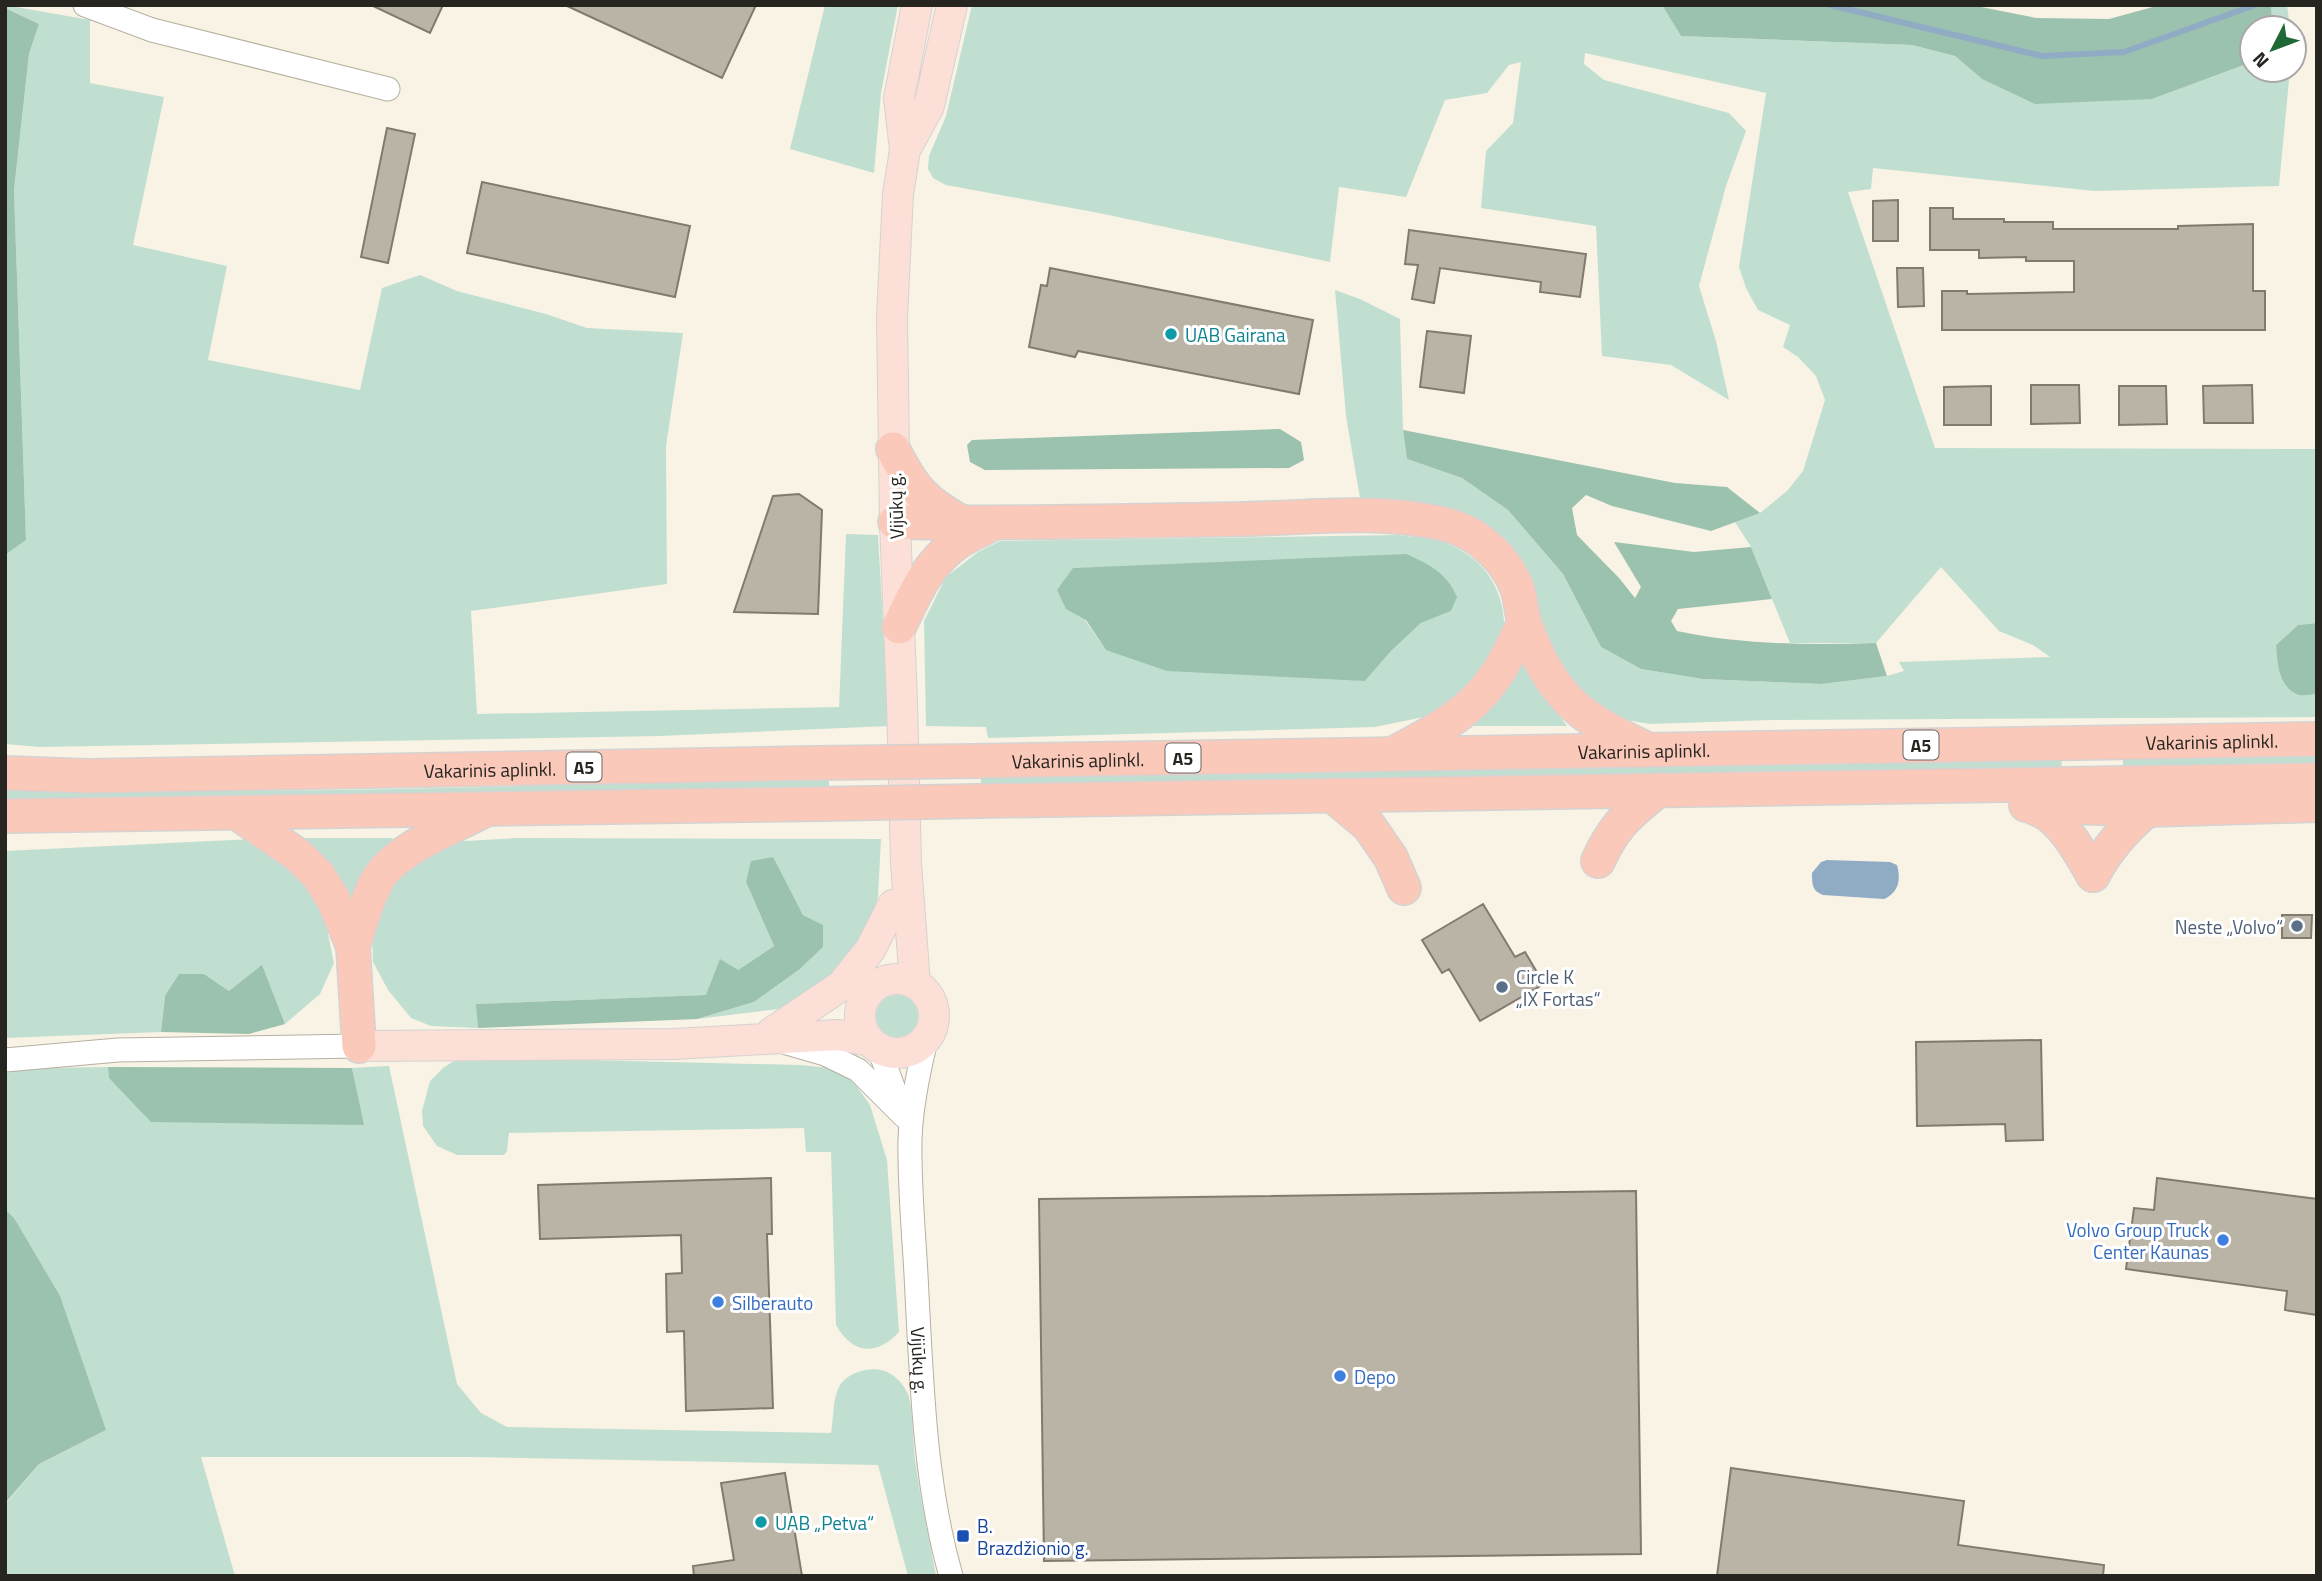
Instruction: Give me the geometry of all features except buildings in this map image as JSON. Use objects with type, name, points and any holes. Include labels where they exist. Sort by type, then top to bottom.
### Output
[{"type":"highway","points":[[893,449],[906,475],[920,494],[937,509],[977,523]]},
{"type":"highway","points":[[895,522],[1354,516],[1429,521],[1457,528],[1495,553],[1508,570],[1517,588],[1524,622],[1547,672],[1559,691],[1592,722],[1651,750]]},
{"type":"highway","points":[[900,627],[916,590],[934,564],[977,523]]},
{"type":"highway","points":[[1390,754],[1435,731],[1464,712],[1480,697],[1506,662],[1524,622]]},
{"type":"highway","name":"Vakarinis aplinkl.","points":[[5,772],[88,776],[2317,739]]},
{"type":"highway","name":"Vakarinis aplinkl.","points":[[5,816],[2317,780]]},
{"type":"highway","points":[[1931,786],[2028,805],[2147,810],[2317,805]]},
{"type":"highway","points":[[1598,861],[1611,835],[1626,816],[1658,790]]},
{"type":"highway","points":[[1332,795],[1369,826],[1391,858],[1404,888]]},
{"type":"highway","points":[[2028,805],[2049,815],[2056,822],[2079,850],[2093,875],[2105,851],[2127,826],[2147,810]]},
{"type":"highway","points":[[353,946],[380,876],[401,857],[488,809]]},
{"type":"highway","points":[[237,813],[299,856],[318,875],[333,899],[353,946],[359,1046]]},
{"type":"main road","name":"Vijūkų g.","points":[[915,984],[905,863],[893,449],[894,253],[898,194],[905,150],[899,98],[917,5]]},
{"type":"main road","name":"Vijūkų g.","points":[[905,150],[929,106],[952,5]]},
{"type":"main road","name":"Vijūkų g.","points":[[868,993],[888,955],[893,905],[905,863]]},
{"type":"main road","points":[[766,1037],[841,986],[870,950],[893,905]]},
{"type":"main road","points":[[359,1046],[674,1044],[838,1035],[874,1045],[891,1053],[904,1053],[926,1040],[932,1029],[932,1003],[925,992],[915,984],[892,979],[881,982],[836,1013],[766,1037]]},
{"type":"main road","points":[[868,993],[861,1009],[860,1020],[874,1045]]},
{"type":"street","points":[[85,5],[152,30],[387,89]]},
{"type":"street","points":[[766,1037],[825,1054],[858,1070],[904,1116]]},
{"type":"street","name":"Vijūkų g.","points":[[926,1040],[916,1080],[910,1140],[927,1452],[935,1508],[951,1576]]},
{"type":"street","name":"Vijūkų g.","points":[[874,1045],[904,1116],[910,1140]]},
{"type":"street","points":[[5,1060],[118,1050],[359,1046]]},
{"type":"green space","points":[[5,5],[90,20],[90,83],[164,97],[133,245],[227,266],[208,360],[360,390],[382,288],[420,275],[457,291],[546,314],[587,328],[683,333],[666,446],[667,584],[471,611],[477,714],[839,707],[846,534],[878,535],[889,726],[660,736],[39,747],[5,744],[5,555],[26,540],[14,190],[29,54],[39,24],[5,8]]},
{"type":"green space","points":[[825,5],[898,5],[881,93],[874,173],[790,149]]},
{"type":"green space","points":[[972,5],[1662,5],[1681,36],[1912,45],[1955,56],[1982,79],[2152,99],[2238,67],[2238,84],[2289,84],[2279,186],[2095,191],[1873,168],[1871,189],[1848,192],[1935,448],[2317,449],[2317,623],[2298,625],[2276,645],[2279,667],[2288,683],[2299,695],[2317,694],[2317,717],[1772,720],[1650,724],[1608,717],[1583,701],[1545,639],[1531,579],[1507,540],[1480,521],[1449,511],[1360,498],[1346,416],[1335,290],[1400,319],[1403,430],[1407,459],[1462,478],[1508,510],[1563,574],[1601,647],[1641,669],[1703,679],[1821,684],[1887,676],[1904,671],[1899,662],[2050,657],[2033,645],[1999,631],[1941,567],[1876,643],[1790,643],[1751,547],[1735,522],[1760,513],[1787,491],[1803,471],[1825,400],[1816,376],[1798,357],[1783,347],[1790,325],[1758,310],[1739,267],[1766,93],[1585,53],[1584,64],[1604,80],[1729,113],[1746,131],[1726,186],[1699,286],[1716,341],[1729,400],[1671,365],[1602,356],[1596,226],[1481,208],[1486,151],[1513,123],[1521,62],[1509,65],[1487,93],[1445,100],[1406,197],[1339,187],[1330,262],[1099,213],[946,185],[933,178],[928,169],[929,156],[946,116]]},
{"type":"green space","points":[[1662,5],[1971,5],[2036,18],[2109,19],[2160,5],[2265,5],[2271,7],[2272,14],[2238,14],[2238,67],[2152,99],[2035,104],[1982,79],[1955,56],[1912,45],[1681,36]]},
{"type":"green space","points":[[2265,5],[2287,5],[2288,14],[2272,14],[2271,8]]},
{"type":"green space","points":[[5,8],[39,24],[29,54],[14,190],[26,540],[5,555]]},
{"type":"green space","points":[[1280,429],[1301,442],[1304,460],[1289,468],[985,470],[970,462],[967,445],[972,440]]},
{"type":"green space","points":[[1403,430],[1675,483],[1727,487],[1760,513],[1711,531],[1612,506],[1586,495],[1572,508],[1577,535],[1635,598],[1641,587],[1614,542],[1694,552],[1751,547],[1772,599],[1678,609],[1671,621],[1677,631],[1776,643],[1876,643],[1887,676],[1821,684],[1703,679],[1641,669],[1601,647],[1563,574],[1508,510],[1462,478],[1407,459]]},
{"type":"green space","points":[[1398,535],[1436,540],[1463,551],[1484,569],[1492,580],[1502,606],[1504,621],[1501,654],[1438,714],[1375,727],[988,738],[986,727],[926,726],[924,621],[946,577],[978,552],[1000,541]],"holes":[[[1129,567],[1451,611],[1421,623],[1391,651],[1365,681],[1106,650],[1085,620],[1073,568]]]},
{"type":"green space","points":[[1406,554],[1443,575],[1457,597],[1451,611],[1421,623],[1391,651],[1365,681],[1167,671],[1106,650],[1086,620],[1066,609],[1057,590],[1073,568]]},
{"type":"green space","points":[[2317,623],[2317,694],[2299,695],[2292,692],[2283,681],[2278,667],[2276,645],[2298,625]]},
{"type":"green space","points":[[1517,660],[1526,662],[1545,697],[1567,726],[1466,726],[1500,700]]},
{"type":"green space","points":[[2317,755],[2317,767],[2123,770],[2123,757]]},
{"type":"green space","points":[[2061,756],[2062,769],[981,786],[981,774]]},
{"type":"green space","points":[[829,778],[829,789],[5,804],[5,787],[314,790]]},
{"type":"green space","points":[[297,838],[393,838],[349,921]]},
{"type":"green space","points":[[517,838],[881,839],[878,897],[867,934],[815,993],[778,1009],[697,1019],[754,1002],[800,969],[823,947],[823,925],[803,915],[772,857],[746,882],[774,946],[707,995],[477,1004],[478,1028],[431,1026],[411,1018],[388,990],[373,962],[372,933],[376,905],[399,873],[447,842]]},
{"type":"green space","points":[[253,839],[301,877],[325,920],[334,963],[320,994],[285,1024],[262,966],[229,991],[204,974],[165,996],[161,1032],[5,1038],[5,851]]},
{"type":"green space","points":[[773,857],[803,915],[823,925],[823,947],[800,969],[754,1002],[697,1019],[478,1028],[476,1004],[706,995],[720,959],[738,970],[774,946],[746,882],[751,861]]},
{"type":"green space","points":[[262,965],[285,1024],[249,1034],[161,1032],[165,996],[179,974],[204,974],[229,991]]},
{"type":"green space","points":[[897,995],[912,1001],[918,1016],[912,1031],[897,1037],[882,1031],[876,1016],[882,1001]]},
{"type":"green space","points":[[460,1057],[800,1065],[830,1068],[853,1081],[870,1105],[887,1160],[899,1332],[882,1345],[866,1349],[850,1342],[836,1325],[831,1152],[806,1152],[804,1128],[509,1133],[504,1155],[457,1155],[437,1146],[423,1126],[422,1111],[430,1081]]},
{"type":"green space","points":[[389,1066],[457,1384],[481,1413],[507,1427],[831,1433],[836,1393],[840,1385],[854,1374],[866,1370],[886,1371],[901,1383],[910,1400],[917,1474],[936,1576],[908,1576],[878,1465],[473,1457],[201,1457],[235,1576],[5,1576],[7,1502],[39,1464],[106,1430],[14,1218],[5,1209],[5,1072],[38,1068],[108,1067],[109,1078],[363,1125],[352,1068]]},
{"type":"green space","points":[[108,1067],[352,1068],[364,1125],[151,1122],[109,1078]]},
{"type":"green space","points":[[5,1209],[14,1218],[60,1296],[106,1430],[39,1464],[7,1501],[5,1507]]},
{"type":"water","points":[[1821,862],[1890,862],[1897,865],[1898,885],[1893,893],[1884,899],[1823,895],[1813,887],[1812,873]]},
{"type":"waterway","points":[[1830,5],[2042,56],[2124,52],[2255,5]]},
{"type":"place","name":"UAB Gairana","points":[[1171,334]]},
{"type":"place","name":"Neste „Volvo“","points":[[2297,926]]},
{"type":"place","name":"Circle K „IX Fortas“","points":[[1502,987]]},
{"type":"place","name":"Volvo Group Truck Center Kaunas","points":[[2223,1240]]},
{"type":"place","name":"Silberauto","points":[[718,1302]]},
{"type":"place","name":"Depo","points":[[1340,1376]]},
{"type":"place","name":"UAB „Petva“","points":[[761,1522]]},
{"type":"place","name":"B. Brazdžionio g.","points":[[963,1536]]}]
